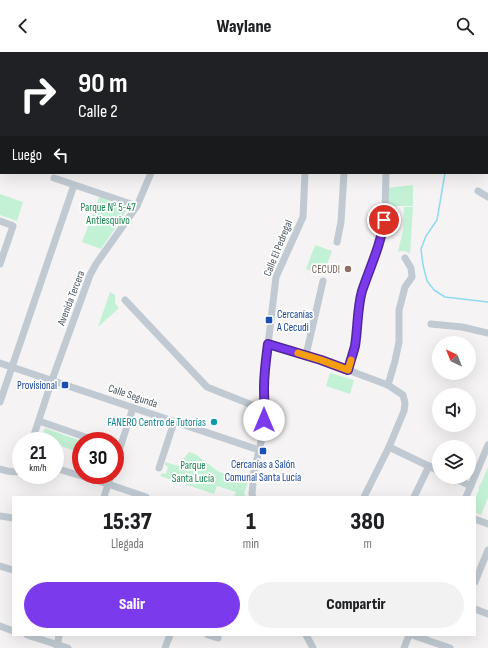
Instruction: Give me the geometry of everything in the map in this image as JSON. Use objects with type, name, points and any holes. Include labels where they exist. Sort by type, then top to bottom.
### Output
[{"type":"street","name":"Avenida Tercera","points":[[35,432],[52,380],[90,275],[96,264],[137,206],[151,174]]},
{"type":"street","name":"Calle El Pedregal","points":[[253,496],[254,471],[264,430],[265,370],[276,277],[303,217],[305,174]]},
{"type":"street","points":[[337,242],[341,222],[344,174]]},
{"type":"street","points":[[348,370],[355,346],[362,292],[379,245],[383,229],[386,174]]},
{"type":"street","points":[[54,178],[137,206]]},
{"type":"street","points":[[0,402],[74,185]]},
{"type":"street","points":[[478,191],[488,197]]},
{"type":"street","points":[[0,221],[13,226],[0,264]]},
{"type":"street","points":[[388,385],[399,342],[399,310],[405,287],[412,277],[411,268],[405,258]]},
{"type":"street","points":[[306,355],[323,281]]},
{"type":"street","points":[[125,300],[207,387],[265,410]]},
{"type":"street","points":[[431,324],[462,327],[488,333]]},
{"type":"street","points":[[268,344],[306,355],[388,385],[403,395],[405,403],[404,411],[389,447],[364,496]]},
{"type":"street","name":"Calle Segunda","points":[[0,363],[258,450]]},
{"type":"street","points":[[123,432],[133,408]]},
{"type":"street","points":[[39,421],[72,432]]},
{"type":"street","points":[[159,468],[174,422]]},
{"type":"street","points":[[466,496],[488,445]]},
{"type":"street","points":[[389,447],[432,468]]},
{"type":"street","points":[[414,496],[429,466]]},
{"type":"street","points":[[0,469],[12,472]]},
{"type":"street","points":[[104,496],[108,484],[143,496]]},
{"type":"street","points":[[467,484],[471,486]]},
{"type":"street","points":[[0,516],[12,518]]},
{"type":"street","points":[[476,519],[488,524]]},
{"type":"street","points":[[476,579],[488,550]]},
{"type":"street","points":[[0,566],[12,570]]},
{"type":"street","points":[[480,569],[488,572]]},
{"type":"street","points":[[476,609],[488,614]]},
{"type":"street","points":[[0,626],[12,630]]},
{"type":"street","points":[[30,636],[57,646],[68,648]]},
{"type":"street","points":[[57,646],[59,636]]},
{"type":"street","points":[[165,648],[170,636]]},
{"type":"street","points":[[307,636],[313,648]]},
{"type":"street","points":[[404,648],[409,636]]},
{"type":"street","points":[[415,636],[450,648]]},
{"type":"green space","points":[[413,185],[413,206],[387,206],[387,188]]},
{"type":"green space","points":[[0,194],[23,202],[17,221],[0,215]]},
{"type":"green space","name":"Parque N° 5-47 Antiesquivo","points":[[100,195],[130,206],[101,249],[82,242]]},
{"type":"green space","points":[[404,207],[413,207],[410,254],[404,251],[398,252],[403,230]]},
{"type":"green space","points":[[315,245],[332,251],[323,275],[306,269]]},
{"type":"green space","points":[[110,292],[115,295],[115,303],[119,308],[98,327]]},
{"type":"green space","points":[[330,373],[354,380],[350,394],[326,386]]},
{"type":"green space","points":[[45,428],[56,432],[43,432]]},
{"type":"green space","points":[[64,435],[72,438],[72,450],[64,447]]},
{"type":"green space","name":"Parque Santa Lucía","points":[[189,452],[195,454],[219,472],[248,481],[244,494],[245,496],[234,496],[236,492],[217,486],[214,494],[160,476],[162,473],[166,474],[168,467],[165,465],[165,462],[178,466]]},
{"type":"green space","points":[[488,467],[488,498],[481,515],[476,512],[476,496],[479,489],[478,488]]},
{"type":"waterway","points":[[445,174],[437,220],[426,236],[421,249],[427,281],[434,290],[445,297],[488,302]]},
{"type":"slow traffic","points":[[298,353],[348,370],[351,360]]},
{"type":"place","name":"CECUDI","points":[[348,269]]},
{"type":"place","name":"Cercanías A Cecudi","points":[[269,320]]},
{"type":"place","name":"Provisional","points":[[65,385]]},
{"type":"place","name":"FANERO Centro de Tutorías","points":[[214,422]]},
{"type":"place","name":"Cercanías a Salón Comunal Santa Lucía","points":[[263,451]]},
{"type":"route","points":[[264,420],[264,389],[268,344],[306,355],[348,370],[355,346],[362,292],[379,245],[384,220]]}]
